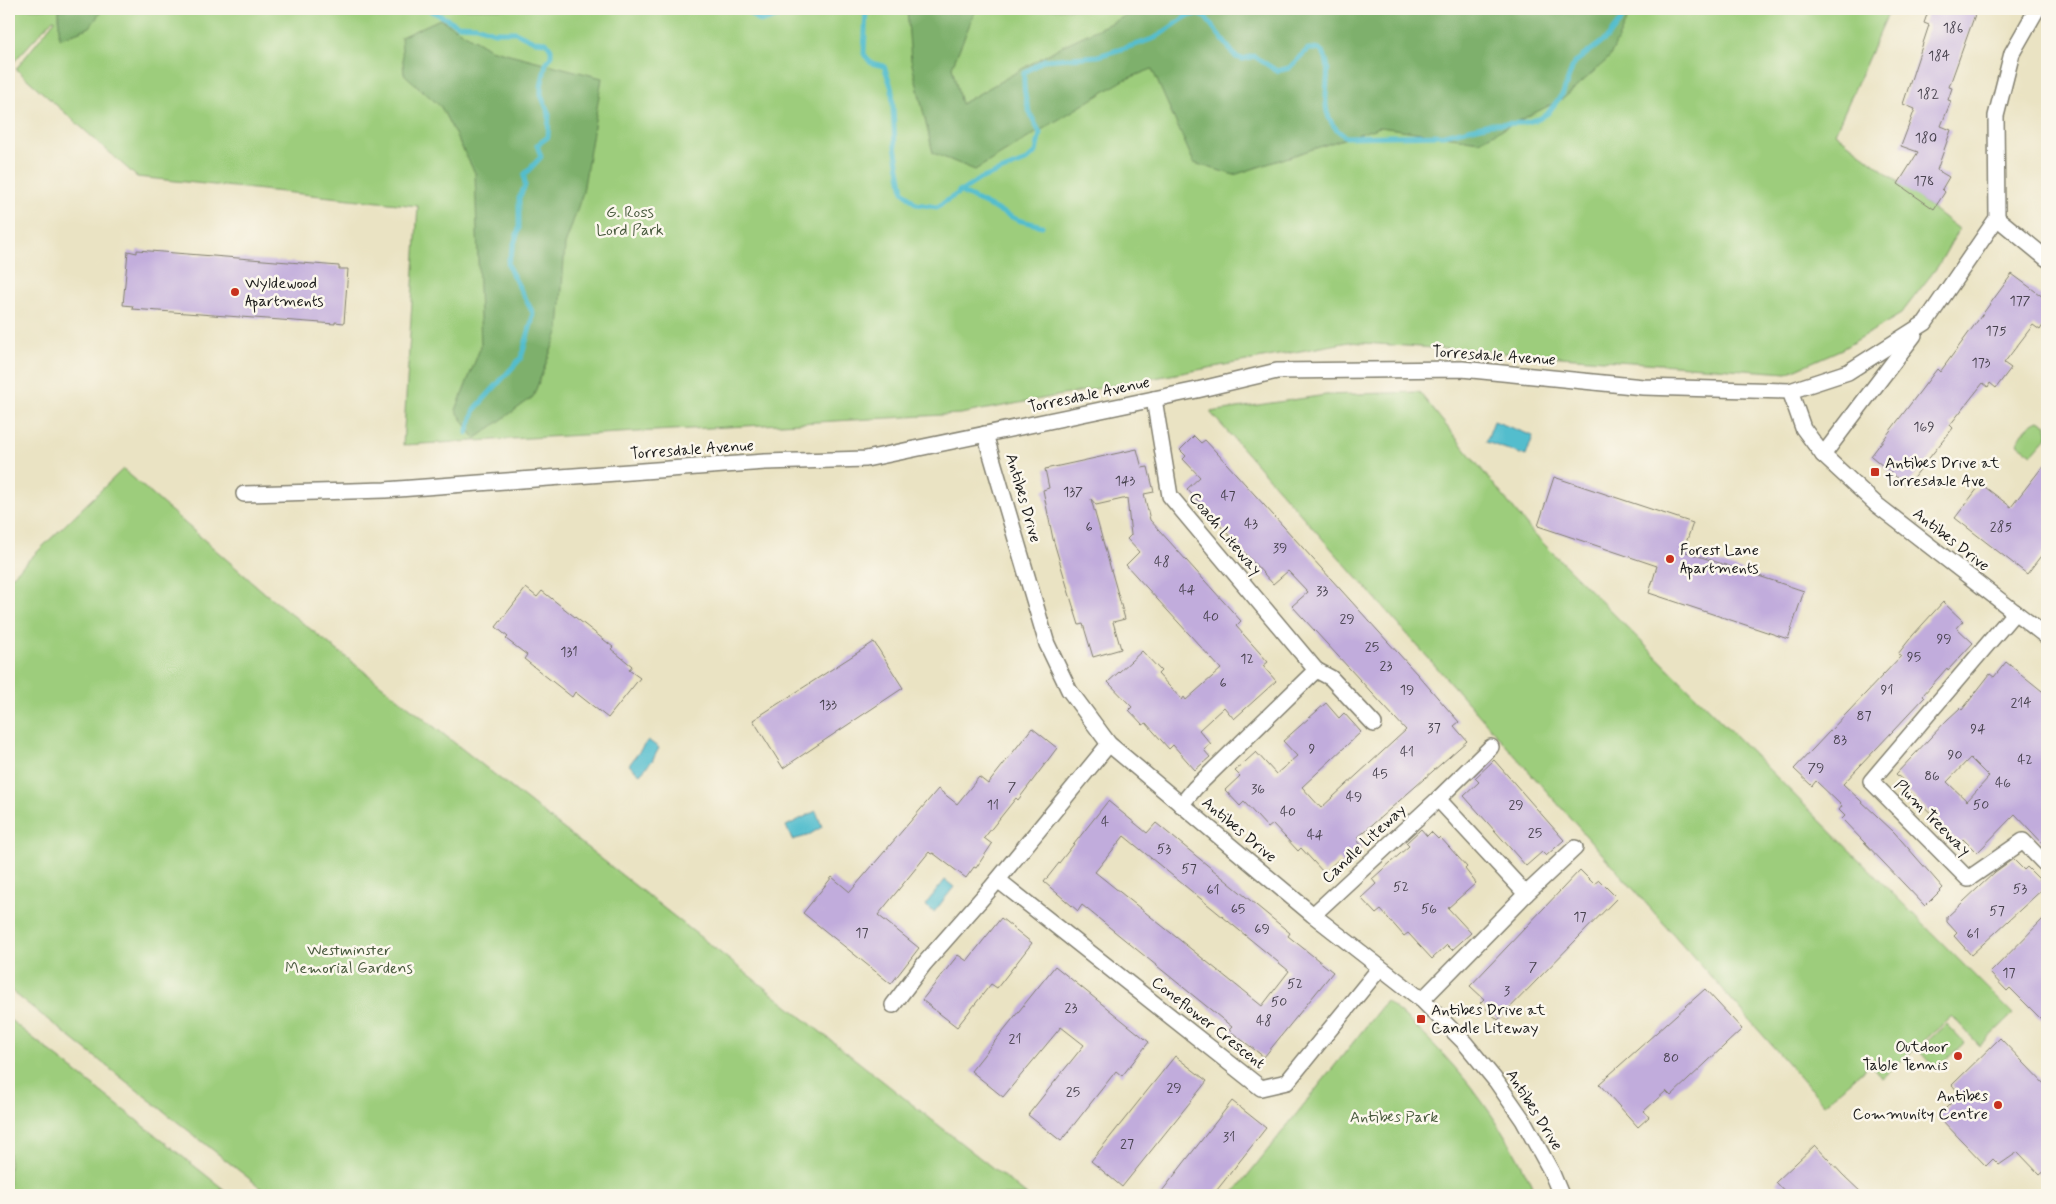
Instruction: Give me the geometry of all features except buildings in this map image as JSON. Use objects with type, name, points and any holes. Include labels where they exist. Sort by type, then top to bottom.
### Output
[{"type":"street","points":[[2037,9],[2012,52],[1996,116],[1997,218],[2047,259]]},
{"type":"street","name":"Torresdale Avenue","points":[[1823,455],[1896,356],[1925,323],[1997,218]]},
{"type":"street","name":"Torresdale Avenue","points":[[244,494],[386,490],[745,464],[866,459],[1154,399],[1277,371],[1316,369],[1462,369],[1643,387],[1790,391],[1848,372],[1925,323]]},
{"type":"street","name":"Antibes Drive","points":[[1790,391],[1803,428],[1823,455],[1877,505],[2047,637]]},
{"type":"street","name":"Coach Liteway","points":[[1154,399],[1170,496],[1316,670],[1331,678],[1374,724]]},
{"type":"street","name":"Antibes Drive","points":[[985,434],[1047,644],[1069,690],[1109,744],[1379,969],[1422,1000],[1464,1042],[1496,1081],[1523,1120],[1551,1171],[1561,1195]]},
{"type":"street","name":"Plum Treeway","points":[[2015,612],[1871,781],[1968,879],[2023,841],[2047,866]]},
{"type":"street","points":[[1182,805],[1195,788],[1316,670]]},
{"type":"street","points":[[893,1005],[924,964],[998,880],[1109,744]]},
{"type":"street","name":"Candle Liteway","points":[[1313,915],[1491,747]]},
{"type":"street","points":[[1438,799],[1526,894]]},
{"type":"street","points":[[1422,1000],[1526,894],[1575,848]]},
{"type":"street","name":"Coneflower Crescent","points":[[998,880],[1261,1088],[1286,1082],[1379,969]]},
{"type":"green space","name":"G. Ross Lord Park","points":[[9,9],[1890,9],[1835,133],[1959,229],[1938,266],[1901,314],[1842,349],[1787,373],[1349,342],[960,414],[403,445],[418,206],[137,177],[16,69],[55,20],[53,19],[9,67]]},
{"type":"green space","points":[[59,9],[103,9],[90,27],[59,39]]},
{"type":"green space","points":[[907,9],[976,9],[952,67],[961,104],[1062,46],[1140,9],[1632,9],[1609,58],[1564,98],[1479,141],[1380,127],[1234,175],[1194,163],[1152,69],[1124,80],[975,170],[933,153],[911,60]]},
{"type":"green space","points":[[440,19],[490,49],[602,78],[583,192],[565,245],[559,330],[533,397],[475,439],[456,410],[481,346],[475,173],[441,107],[404,74],[401,37]]},
{"type":"green space","points":[[1419,392],[1533,533],[2013,1014],[1980,1046],[1952,1016],[1882,1078],[1870,1064],[1824,1104],[1210,412],[1326,395]]},
{"type":"green space","points":[[2039,420],[2047,425],[2047,437],[2032,454],[2018,444],[2020,437],[2026,430]]},
{"type":"green space","name":"Westminster Memorial Gardens","points":[[123,469],[266,594],[1027,1195],[270,1195],[9,989],[9,579]]},
{"type":"green space","name":"Antibes Park","points":[[1386,1001],[1432,1043],[1473,1089],[1508,1140],[1536,1195],[1232,1195]]},
{"type":"green space","points":[[9,1019],[231,1195],[9,1195]]},
{"type":"green space","points":[[1946,1024],[1964,1043],[1936,1069],[1918,1050]]},
{"type":"water","points":[[1494,421],[1533,436],[1526,456],[1486,442]]},
{"type":"water","points":[[648,740],[659,748],[652,761],[640,774],[629,765]]},
{"type":"water","points":[[816,811],[822,827],[807,836],[792,840],[786,826]]},
{"type":"water","points":[[945,880],[954,887],[934,912],[925,905]]},
{"type":"waterway","points":[[428,9],[458,25],[476,26],[494,32],[515,32],[534,41],[546,42],[551,49],[551,57],[546,63],[541,87],[541,95],[549,114],[548,137],[537,145],[541,157],[524,175],[525,186],[519,198],[519,229],[508,262],[510,270],[533,313],[532,321],[521,358],[475,409],[467,433]]},
{"type":"waterway","points":[[752,9],[750,13],[758,20],[763,21],[800,9]]},
{"type":"waterway","points":[[866,9],[864,54],[871,63],[884,66],[892,89],[895,146],[903,191],[916,204],[937,207],[980,179],[1026,161],[1036,152],[1040,133],[1027,104],[1024,90],[1024,73],[1044,60],[1098,56],[1138,44],[1155,38],[1187,16],[1197,14],[1206,18],[1236,57],[1243,59],[1254,56],[1277,71],[1289,68],[1308,49],[1319,49],[1325,57],[1328,68],[1326,103],[1328,115],[1334,127],[1346,137],[1444,135],[1490,124],[1523,123],[1539,119],[1548,113],[1563,93],[1574,63],[1607,38],[1630,9]]},
{"type":"waterway","points":[[959,191],[1018,220],[1042,226]]},
{"type":"place","name":"Wyldewood Apartments","points":[[235,292]]},
{"type":"place","name":"Antibes Drive at Torresdale Ave","points":[[1875,472]]},
{"type":"place","name":"Forest Lane Apartments","points":[[1670,559]]},
{"type":"place","name":"Antibes Drive at Candle Liteway","points":[[1421,1019]]},
{"type":"place","name":"Outdoor Table Tennis","points":[[1958,1056]]},
{"type":"place","name":"Antibes Community Centre","points":[[1998,1105]]}]
